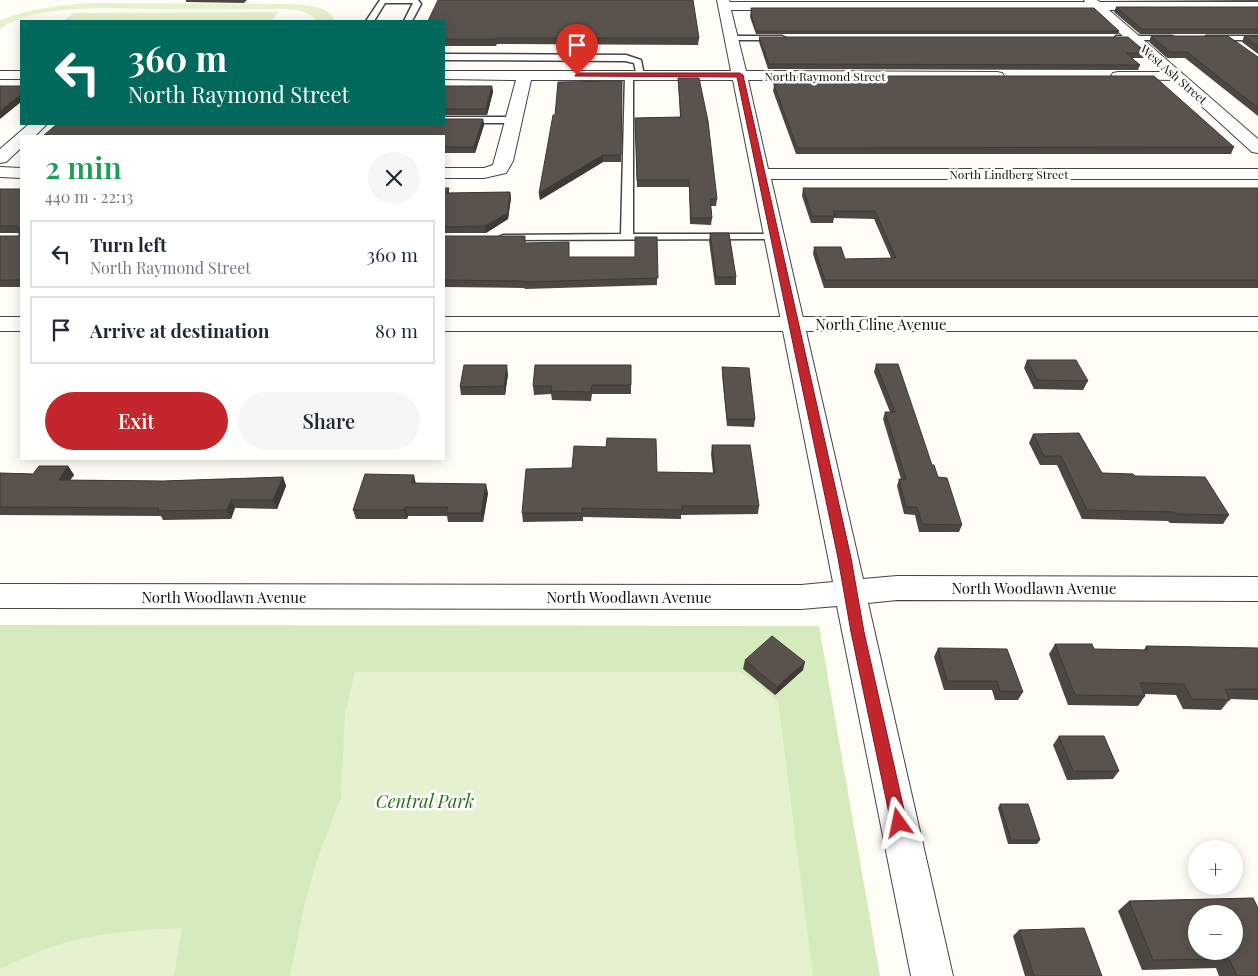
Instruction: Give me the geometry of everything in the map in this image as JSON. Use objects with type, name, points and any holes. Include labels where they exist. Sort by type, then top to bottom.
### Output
[{"type":"street","points":[[932,976],[724,3],[1094,3],[1258,6]]},
{"type":"street","name":"West Ash Street","points":[[1094,3],[1258,148]]},
{"type":"street","points":[[0,75],[20,75]]},
{"type":"street","name":"North Raymond Street","points":[[445,75],[1008,76]]},
{"type":"street","points":[[445,173],[484,173],[500,169],[504,161],[525,75]]},
{"type":"street","points":[[1107,76],[1176,76]]},
{"type":"street","points":[[26,135],[38,125]]},
{"type":"street","points":[[0,158],[20,140]]},
{"type":"street","points":[[0,172],[20,173]]},
{"type":"street","name":"North Lindberg Street","points":[[760,174],[1258,174]]},
{"type":"street","points":[[0,324],[20,324]]},
{"type":"street","name":"North Cline Avenue","points":[[445,324],[1258,324]]},
{"type":"street","name":"North Woodlawn Avenue","points":[[0,596],[801,597],[897,588],[1258,589]]},
{"type":"lane","points":[[371,20],[384,1],[415,1],[417,4],[409,20]]},
{"type":"lane","points":[[732,38],[790,38]]},
{"type":"lane","points":[[1114,38],[1182,38]]},
{"type":"lane","points":[[1200,38],[1258,38]]},
{"type":"lane","points":[[1228,38],[1243,49]]},
{"type":"lane","points":[[445,57],[626,58],[638,62],[635,75],[627,238]]},
{"type":"lane","points":[[445,120],[514,120]]},
{"type":"lane","points":[[492,238],[774,237]]},
{"type":"green space","points":[[92,3],[290,4],[322,9],[334,20],[316,20],[309,14],[299,10],[288,9],[98,8],[34,14],[15,20],[0,29],[0,20],[33,10]]},
{"type":"green space","points":[[279,12],[272,20],[64,20],[74,13]]},
{"type":"green space","name":"Central Park","points":[[0,625],[819,626],[880,976],[0,976]]},
{"type":"green space","points":[[355,672],[740,672],[778,701],[813,976],[290,976],[304,907],[316,863],[341,797],[345,714]]},
{"type":"green space","points":[[182,928],[174,976],[0,976],[0,969],[46,949],[79,939],[113,933]]},
{"type":"building","points":[[438,0],[693,0],[699,38],[445,39],[445,20],[428,20]]},
{"type":"building","points":[[1116,7],[1258,7],[1258,29],[1142,29]]},
{"type":"building","points":[[751,8],[1094,8],[1119,31],[756,31]]},
{"type":"building","points":[[1151,36],[1228,36],[1258,57],[1258,108],[1187,52],[1170,52]]},
{"type":"building","points":[[1244,36],[1258,36],[1258,46]]},
{"type":"building","points":[[759,37],[1128,37],[1147,53],[1126,53],[1140,65],[769,64]]},
{"type":"building","points":[[773,76],[1154,76],[1234,147],[797,148],[774,85],[777,85]]},
{"type":"building","points":[[678,78],[699,78],[708,121],[717,199],[710,199],[712,218],[691,218],[689,180],[637,180],[635,118],[681,117]]},
{"type":"building","points":[[622,81],[621,155],[603,155],[539,193],[553,115],[555,115],[558,82]]},
{"type":"building","points":[[0,86],[20,86],[20,95],[0,111]]},
{"type":"building","points":[[445,86],[492,86],[486,109],[445,109]]},
{"type":"building","points":[[445,119],[483,119],[474,147],[445,147],[445,135],[44,135],[56,125],[445,125]]},
{"type":"building","points":[[445,188],[449,188],[447,193],[510,192],[508,213],[485,226],[445,227]]},
{"type":"building","points":[[803,188],[1258,188],[1258,280],[825,280],[814,247],[841,247],[845,259],[896,258],[875,211],[833,211],[835,216],[812,216]]},
{"type":"building","points":[[0,189],[20,189],[20,280],[0,280],[0,236],[19,236],[19,228],[17,226],[0,226]]},
{"type":"building","points":[[710,233],[729,233],[736,277],[716,277]]},
{"type":"building","points":[[445,236],[525,236],[525,243],[569,242],[569,257],[635,257],[635,237],[657,237],[658,278],[524,281],[445,280]]},
{"type":"building","points":[[1027,360],[1076,360],[1088,381],[1037,380]]},
{"type":"building","points":[[876,364],[898,364],[932,465],[934,465],[938,477],[947,478],[962,525],[922,524],[917,507],[906,507],[899,479],[906,479],[885,412],[895,412]]},
{"type":"building","points":[[464,365],[507,365],[504,386],[460,387]]},
{"type":"building","points":[[535,365],[631,365],[631,385],[592,385],[591,392],[551,391],[552,386],[533,386]]},
{"type":"building","points":[[722,367],[749,368],[755,419],[727,419]]},
{"type":"building","points":[[1079,433],[1102,473],[1133,474],[1135,476],[1205,477],[1229,515],[1087,510],[1061,456],[1044,456],[1033,434]]},
{"type":"building","points":[[607,438],[656,439],[657,472],[715,473],[712,445],[750,445],[759,506],[682,506],[682,510],[582,508],[582,513],[522,513],[526,469],[572,468],[574,446],[606,447]]},
{"type":"building","points":[[39,466],[68,466],[59,480],[163,481],[283,477],[273,500],[231,500],[227,510],[158,511],[159,508],[0,507],[0,473],[33,474]]},
{"type":"building","points":[[365,474],[414,475],[412,483],[486,484],[481,513],[446,513],[448,507],[405,507],[404,510],[353,510]]},
{"type":"building","points":[[772,636],[805,662],[777,687],[745,660]]},
{"type":"building","points":[[1055,644],[1092,644],[1094,649],[1148,650],[1146,646],[1258,648],[1258,689],[1225,689],[1230,700],[1192,699],[1184,684],[1140,683],[1145,696],[1075,695]]},
{"type":"building","points":[[938,648],[1007,649],[1023,692],[1000,691],[997,681],[947,681]]},
{"type":"building","points":[[1059,736],[1104,736],[1119,771],[1073,771]]},
{"type":"building","points":[[1000,804],[1028,804],[1040,840],[1011,840]]},
{"type":"building","points":[[1253,898],[1258,908],[1258,976],[1237,976],[1229,960],[1243,960],[1243,905],[1188,905],[1188,960],[1153,960],[1129,901]]},
{"type":"building","points":[[1084,928],[1102,976],[1034,976],[1019,930]]},
{"type":"route","points":[[577,75],[740,75],[899,823]]}]
